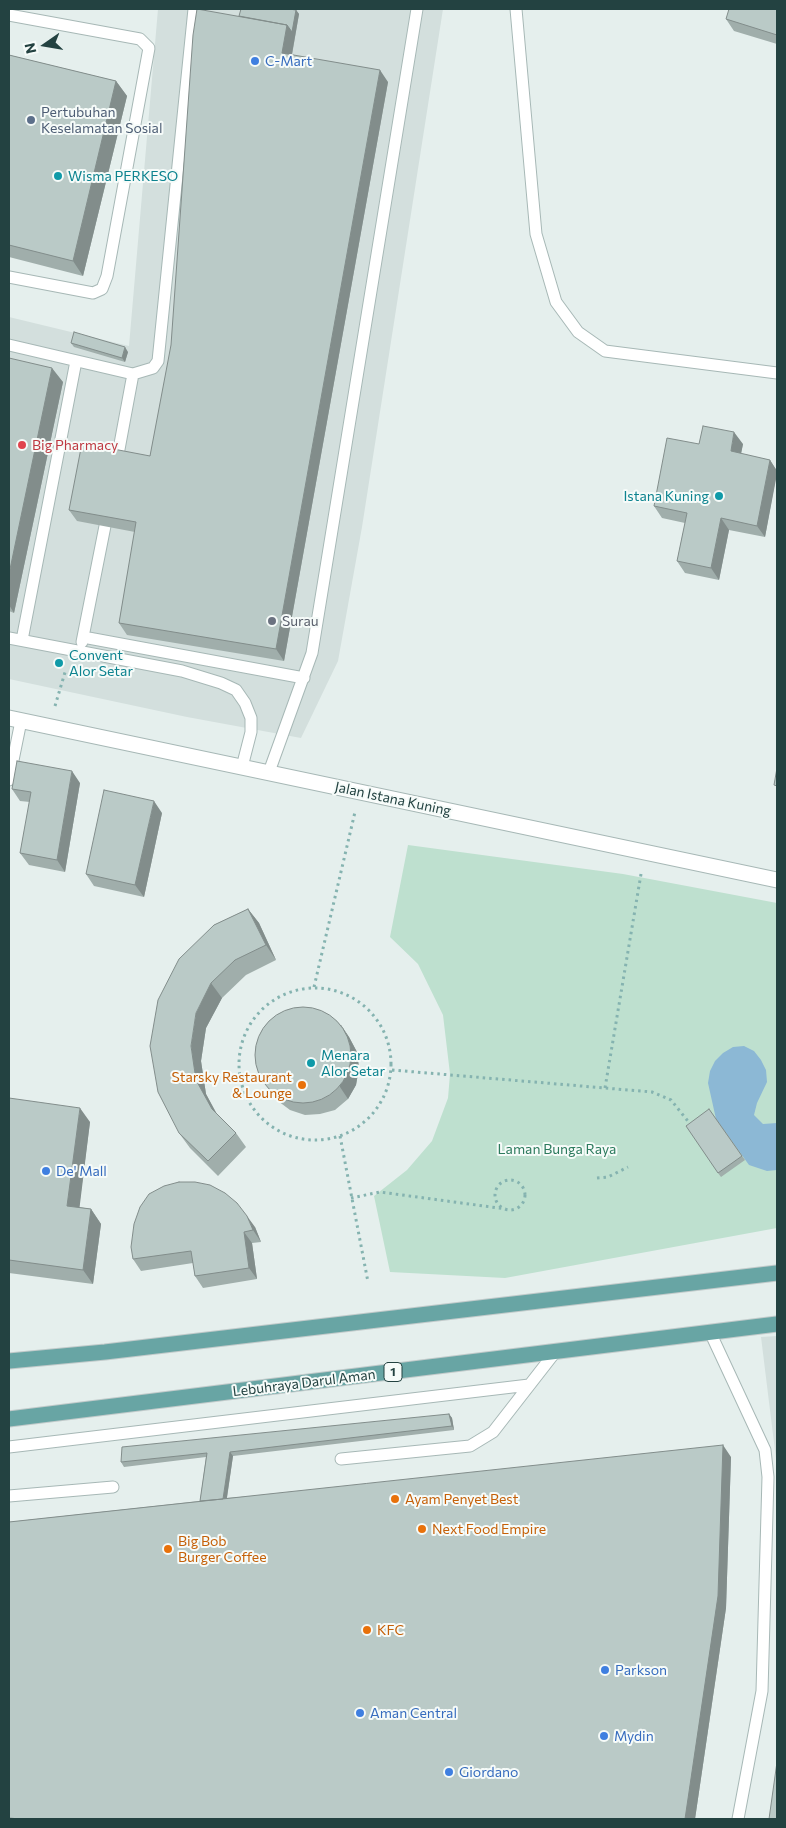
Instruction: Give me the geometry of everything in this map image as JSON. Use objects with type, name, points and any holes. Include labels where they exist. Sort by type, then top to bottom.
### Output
[{"type":"main road","points":[[9,1361],[115,1351],[774,1272]]},
{"type":"main road","name":"Lebuhraya Darul Aman","points":[[9,1420],[777,1324]]},
{"type":"street","name":"Jalan Istana Kuning","points":[[15,719],[777,880]]},
{"type":"lane","points":[[9,345],[133,374],[153,368],[160,352],[194,9]]},
{"type":"lane","points":[[269,772],[312,653],[417,9]]},
{"type":"lane","points":[[516,9],[536,234],[556,302],[578,332],[605,351],[777,373]]},
{"type":"lane","points":[[9,15],[140,39],[149,48],[109,267],[102,289],[93,293],[9,277]]},
{"type":"lane","points":[[22,640],[76,361]]},
{"type":"lane","points":[[117,460],[133,374]]},
{"type":"lane","points":[[80,653],[105,526]]},
{"type":"lane","points":[[83,637],[304,678]]},
{"type":"lane","points":[[9,638],[182,671],[221,683],[236,690],[245,703],[251,718],[251,732],[242,767]]},
{"type":"lane","points":[[9,780],[15,719]]},
{"type":"lane","points":[[710,1332],[765,1450],[768,1477],[762,1691],[738,1819]]},
{"type":"lane","points":[[341,1459],[470,1446],[493,1432],[556,1351]]},
{"type":"lane","points":[[9,1447],[530,1385]]},
{"type":"lane","points":[[9,1496],[113,1487]]},
{"type":"path","points":[[49,726],[66,667],[61,666]]},
{"type":"path","points":[[314,987],[359,792]]},
{"type":"path","points":[[605,1088],[645,852]]},
{"type":"path","points":[[314,987],[337,990],[359,1000],[378,1020],[389,1043],[392,1070],[386,1096],[371,1118],[349,1134],[324,1141],[297,1140],[273,1129],[253,1110],[243,1089],[238,1065],[242,1041],[252,1020],[269,1002],[290,991],[314,987]]},
{"type":"path","points":[[392,1070],[652,1092],[671,1100],[692,1128]]},
{"type":"path","points":[[340,1136],[368,1282]]},
{"type":"path","points":[[597,1178],[608,1177],[628,1167]]},
{"type":"path","points":[[351,1198],[380,1192],[506,1210],[517,1209],[525,1196],[523,1187],[516,1180],[502,1182],[496,1190],[498,1204],[506,1210]]},
{"type":"shaded area","points":[[158,9],[443,9],[362,527],[338,661],[301,738],[187,717],[9,679],[9,317],[129,346]]},
{"type":"shaded area","points":[[777,1336],[777,1467],[761,1337]]},
{"type":"green space","name":"Laman Bunga Raya","points":[[408,845],[623,874],[777,903],[777,1228],[505,1278],[390,1272],[374,1196],[407,1170],[432,1141],[448,1098],[450,1074],[443,1015],[418,964],[390,937]]},
{"type":"water","points":[[744,1046],[754,1051],[766,1070],[767,1082],[757,1103],[754,1115],[763,1124],[777,1123],[777,1170],[767,1171],[749,1165],[716,1119],[708,1083],[710,1071],[715,1061],[723,1053],[733,1047]]},
{"type":"building","points":[[197,9],[287,25],[282,53],[380,70],[276,649],[119,623],[136,522],[69,510],[82,443],[150,456],[171,345],[193,35]]},
{"type":"building","points":[[241,9],[296,10],[292,32],[287,25],[239,16]]},
{"type":"building","points":[[729,9],[777,9],[777,35],[726,19]]},
{"type":"building","name":"Wisma PERKESO","points":[[9,55],[116,81],[73,261],[9,245]]},
{"type":"building","points":[[74,332],[125,347],[122,358],[71,343]]},
{"type":"building","points":[[9,358],[52,368],[9,574]]},
{"type":"building","name":"Istana Kuning","points":[[703,426],[734,432],[731,451],[770,460],[757,526],[721,518],[711,568],[677,561],[687,513],[654,506],[667,438],[699,444]]},
{"type":"building","points":[[17,761],[72,771],[57,860],[20,853],[31,792],[12,789]]},
{"type":"building","points":[[777,768],[777,786],[774,785]]},
{"type":"building","points":[[104,790],[154,801],[135,885],[86,874]]},
{"type":"building","points":[[248,909],[266,945],[235,960],[211,983],[196,1013],[191,1046],[196,1080],[212,1109],[236,1133],[208,1161],[179,1133],[158,1092],[150,1046],[158,1000],[179,959],[214,925]]},
{"type":"building","name":"Menara Alor Setar","points":[[303,1007],[321,1011],[337,1021],[347,1037],[351,1055],[347,1073],[337,1089],[321,1099],[303,1103],[285,1099],[269,1089],[259,1073],[255,1055],[259,1037],[269,1021],[285,1011]]},
{"type":"building","name":"De' Mall","points":[[9,1098],[80,1108],[67,1206],[91,1209],[83,1270],[9,1260]]},
{"type":"building","points":[[709,1109],[742,1156],[718,1173],[686,1126]]},
{"type":"building","points":[[179,1182],[195,1182],[210,1185],[225,1193],[237,1203],[247,1216],[253,1230],[244,1232],[249,1268],[195,1276],[191,1251],[133,1259],[131,1247],[134,1224],[140,1207],[149,1194],[164,1186]]},
{"type":"building","points":[[449,1414],[452,1426],[230,1452],[223,1499],[200,1501],[207,1453],[121,1462],[122,1447]]},
{"type":"building","name":"Aman Central","points":[[723,1445],[718,1596],[685,1819],[9,1818],[9,1522]]},
{"type":"building","points":[[777,1762],[777,1819],[769,1819]]},
{"type":"place","name":"C-Mart","points":[[255,61]]},
{"type":"place","name":"Pertubuhan Keselamatan Sosial","points":[[31,120]]},
{"type":"place","name":"Wisma PERKESO","points":[[58,176]]},
{"type":"place","name":"Big Pharmacy","points":[[22,445]]},
{"type":"place","name":"Istana Kuning","points":[[719,496]]},
{"type":"place","name":"Surau","points":[[272,621]]},
{"type":"place","name":"Convent Alor Setar","points":[[59,663]]},
{"type":"place","name":"Menara Alor Setar","points":[[311,1063]]},
{"type":"place","name":"Starsky Restaurant & Lounge","points":[[302,1085]]},
{"type":"place","name":"De' Mall","points":[[46,1171]]},
{"type":"place","name":"Ayam Penyet Best","points":[[395,1499]]},
{"type":"place","name":"Next Food Empire","points":[[422,1529]]},
{"type":"place","name":"Big Bob Burger Coffee","points":[[168,1549]]},
{"type":"place","name":"KFC","points":[[367,1630]]},
{"type":"place","name":"Parkson","points":[[605,1670]]},
{"type":"place","name":"Aman Central","points":[[360,1713]]},
{"type":"place","name":"Mydin","points":[[604,1736]]},
{"type":"place","name":"Giordano","points":[[449,1772]]}]
